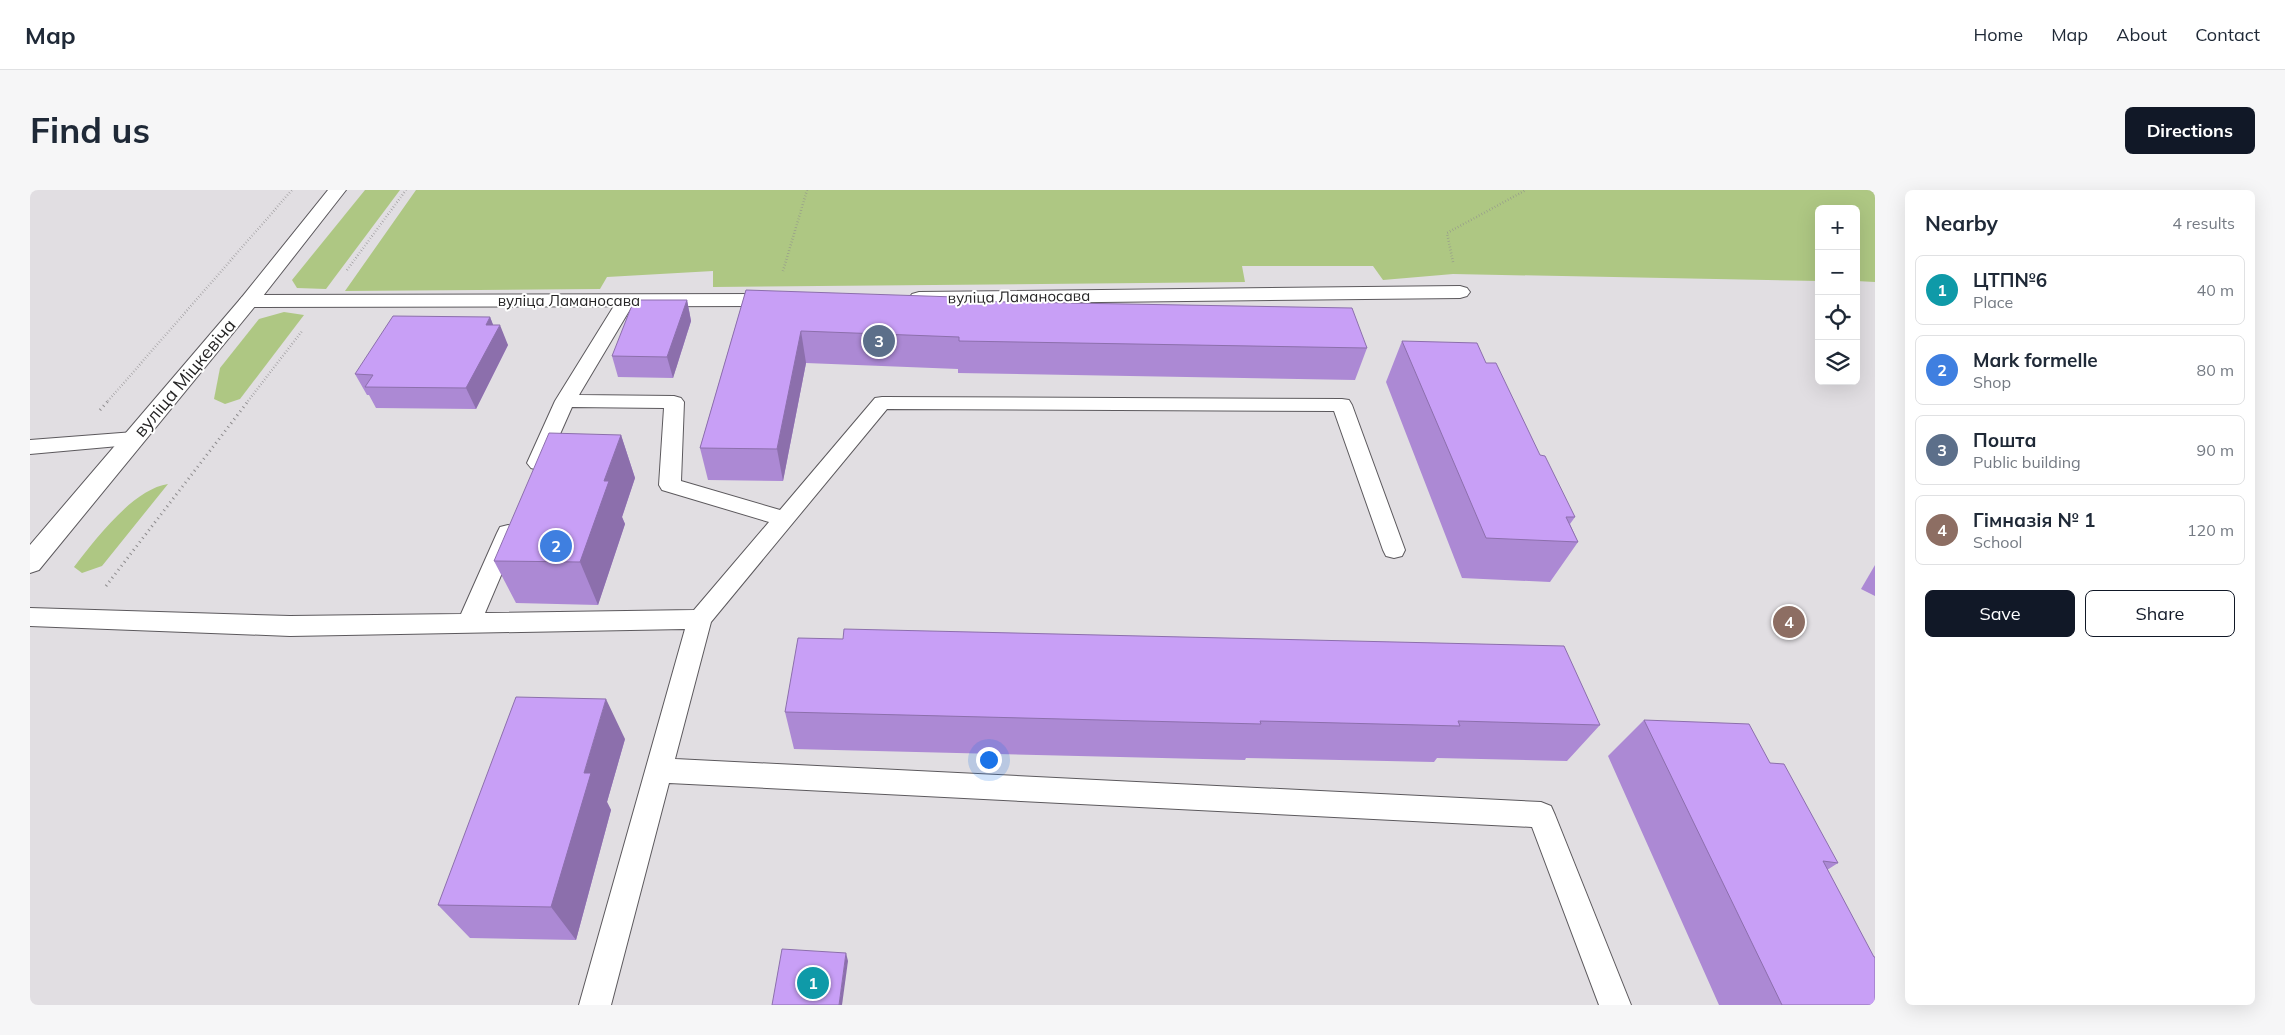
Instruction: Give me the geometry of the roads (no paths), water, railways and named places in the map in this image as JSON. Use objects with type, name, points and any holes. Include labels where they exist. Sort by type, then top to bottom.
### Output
[{"type":"street","name":"вуліца Міцкевіча","points":[[30,564],[249,301],[337,190]]},
{"type":"street","name":"вуліца Ламаносава","points":[[904,298],[1460,292]]},
{"type":"street","name":"вуліца Ламаносава","points":[[249,301],[805,299]]},
{"type":"lane","points":[[530,481],[565,401],[626,301]]},
{"type":"lane","points":[[565,401],[674,402],[670,485],[785,519]]},
{"type":"lane","points":[[594,1005],[700,619],[882,403],[1342,405],[1394,550]]},
{"type":"lane","points":[[30,447],[134,439]]},
{"type":"lane","points":[[469,623],[515,517]]},
{"type":"lane","points":[[30,617],[290,626],[700,619]]},
{"type":"lane","points":[[658,770],[1541,815],[1615,1005]]},
{"type":"place","name":"Пошта","points":[[879,341]]},
{"type":"place","name":"Mark formelle","points":[[556,546]]},
{"type":"place","name":"Гімназія № 1","points":[[1789,622]]},
{"type":"place","name":"ЦТП№6","points":[[813,983]]}]
